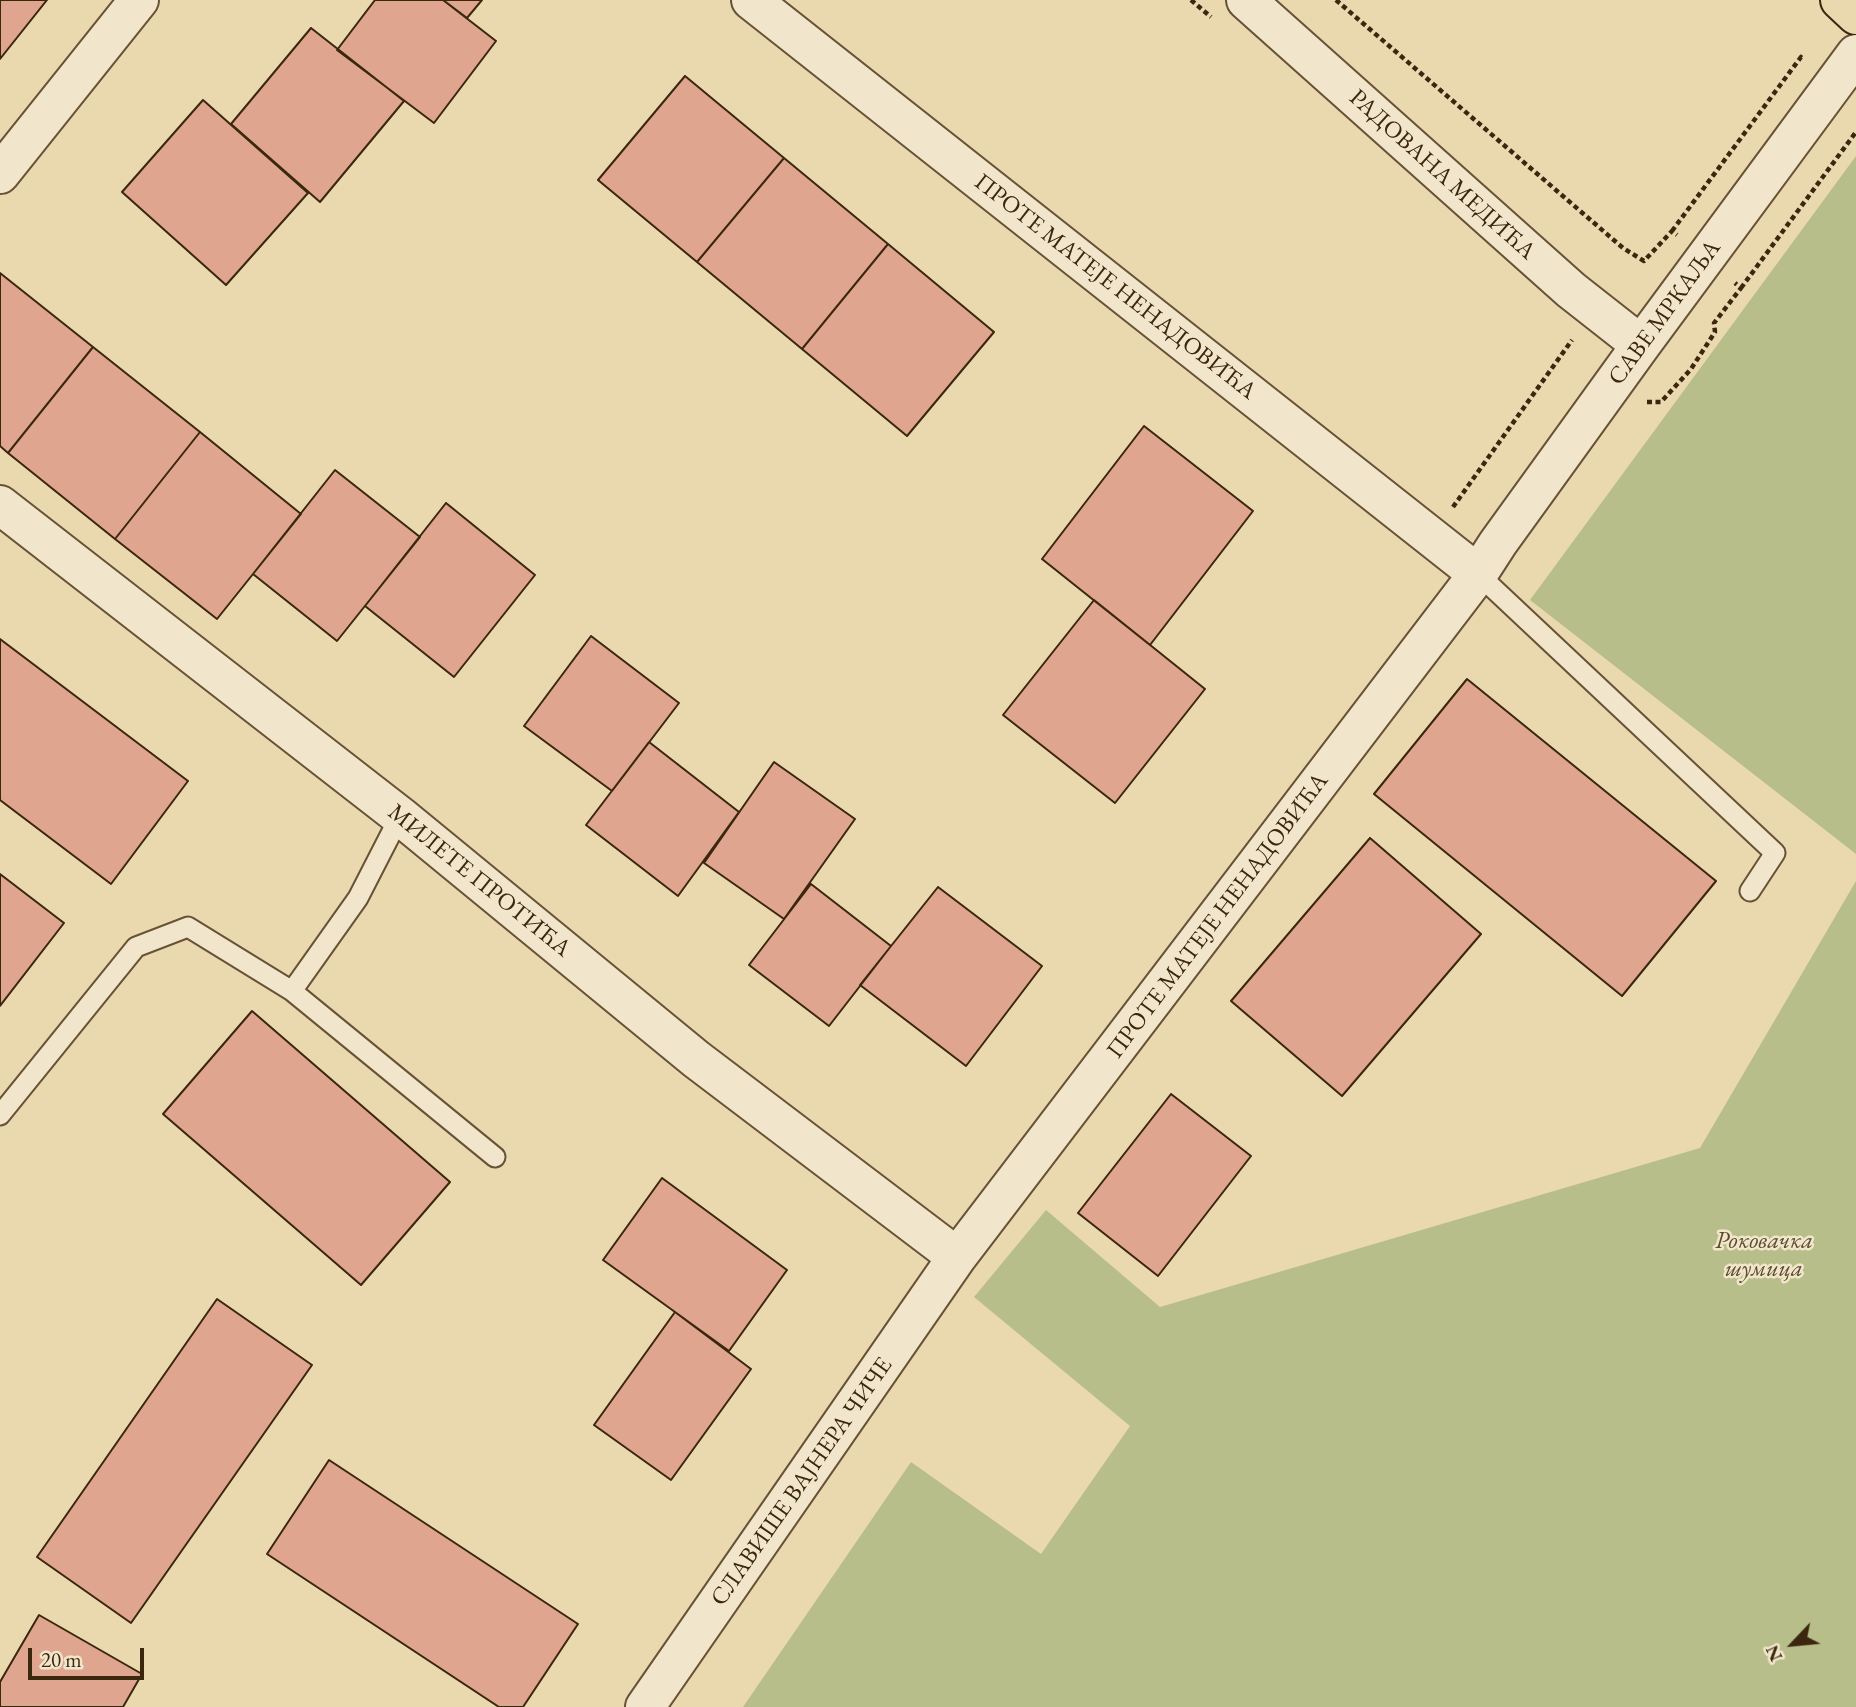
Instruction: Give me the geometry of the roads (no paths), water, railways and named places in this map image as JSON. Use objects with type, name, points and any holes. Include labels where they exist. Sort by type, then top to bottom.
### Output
[{"type":"main road","points":[[1840,0],[1856,15]]},
{"type":"street","points":[[0,174],[139,0]]},
{"type":"street","name":"ПРОТЕ МАТЕЈЕ НЕНАДОВИЋА","points":[[751,0],[1478,574],[957,1257]]},
{"type":"street","name":"РАДОВАНА МЕДИЋА","points":[[1246,0],[1571,290],[1641,345]]},
{"type":"street","name":"САВЕ МРКАЉА","points":[[1478,574],[1497,543],[1856,54]]},
{"type":"street","name":"МИЛЕТЕ ПРОТИЋА","points":[[0,505],[400,816],[696,1059],[957,1257]]},
{"type":"street","name":"СЛАВИШЕ ВАЈНЕРА ЧИЧЕ","points":[[645,1707],[957,1257]]},
{"type":"lane","name":"ПРОТЕ МАТЕЈЕ НЕНАДОВИЋА","points":[[1478,574],[1775,853],[1750,891]]},
{"type":"lane","points":[[292,990],[358,898],[400,816]]},
{"type":"lane","points":[[0,1115],[136,947],[188,927],[292,990],[495,1157]]},
{"type":"park label","name":"Роковачка шумица","points":[[1764,1255]]}]
